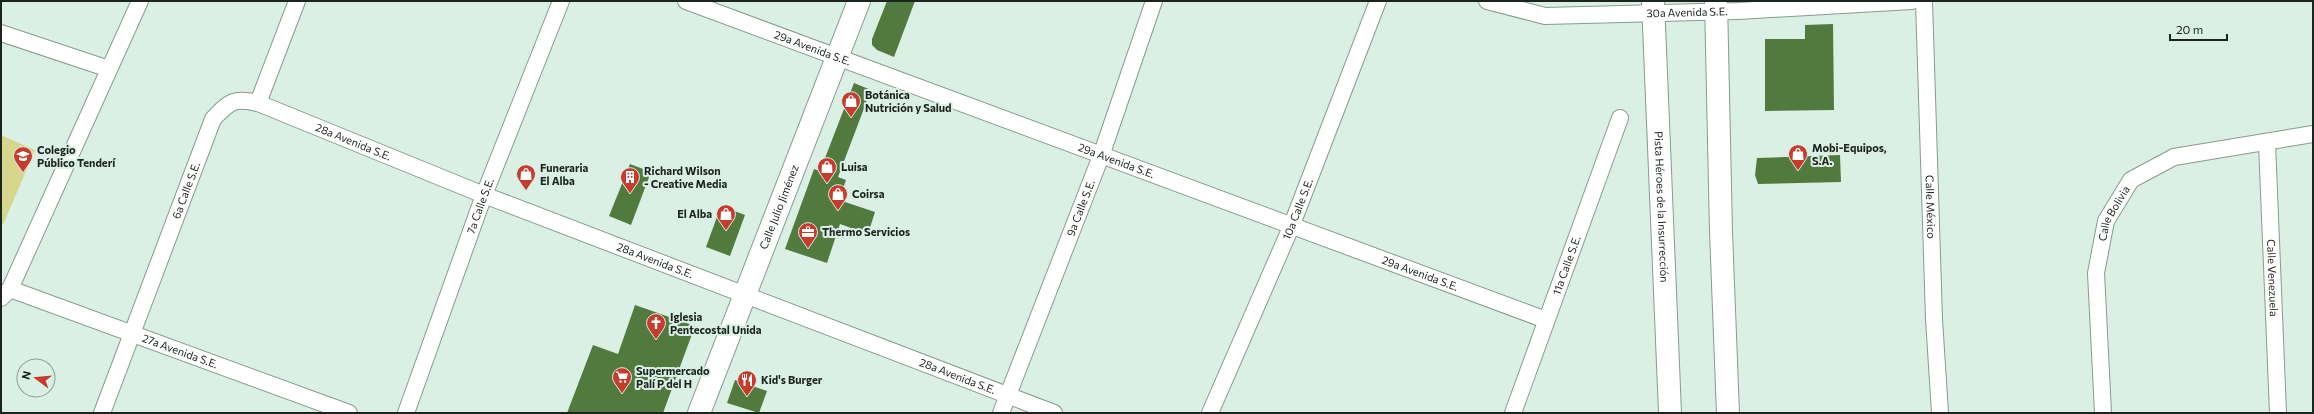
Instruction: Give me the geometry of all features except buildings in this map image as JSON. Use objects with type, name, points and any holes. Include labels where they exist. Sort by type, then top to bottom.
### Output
[{"type":"main road","name":"Calle Julio Jiménez","points":[[699,413],[859,1]]},
{"type":"main road","points":[[1717,6],[1721,232],[1728,413]]},
{"type":"main road","name":"Pista Héroes de la Insurrección","points":[[1654,7],[1670,413]]},
{"type":"street","points":[[6,293],[140,1]]},
{"type":"street","points":[[258,103],[297,1]]},
{"type":"street","name":"7a Calle S.E.","points":[[406,413],[484,195],[561,1]]},
{"type":"street","name":"29a Avenida S.E.","points":[[686,1],[1291,227],[1546,320]]},
{"type":"street","name":"9a Calle S.E.","points":[[1000,413],[1101,156],[1154,1]]},
{"type":"street","name":"10a Calle S.E.","points":[[1210,413],[1291,227],[1378,1]]},
{"type":"street","name":"30a Avenida S.E.","points":[[1488,1],[1545,16],[1654,7],[1912,1]]},
{"type":"street","name":"Calle México","points":[[1924,1],[1934,319],[1940,413]]},
{"type":"street","points":[[1,33],[109,69]]},
{"type":"street","name":"6a Calle S.E.","points":[[102,413],[133,335],[213,119],[226,105],[242,99],[258,103]]},
{"type":"street","name":"28a Avenida S.E.","points":[[258,103],[484,195],[1008,394],[1054,413]]},
{"type":"street","name":"11a Calle S.E.","points":[[1513,413],[1620,118]]},
{"type":"street","name":"Calle Bolivia","points":[[2103,413],[2096,273],[2106,221],[2131,180],[2174,157],[2267,143],[2313,134]]},
{"type":"street","name":"Calle Venezuela","points":[[2267,143],[2278,413]]},
{"type":"street","name":"27a Avenida S.E.","points":[[6,293],[133,335],[349,413]]},
{"type":"green space","points":[[1,135],[35,150],[3,225],[1,224]]},
{"type":"place","name":"Botánica Nutrición y Salud","points":[[851,118]]},
{"type":"place","name":"Mobi-Equipos, S.A.","points":[[1798,171]]},
{"type":"place","name":"Colegio Público Tenderí","points":[[23,173]]},
{"type":"place","name":"Luisa","points":[[827,184]]},
{"type":"place","name":"Funeraria El Alba","points":[[526,191]]},
{"type":"place","name":"Richard Wilson - Creative Media","points":[[630,194]]},
{"type":"place","name":"Coirsa","points":[[838,211]]},
{"type":"place","name":"El Alba","points":[[726,231]]},
{"type":"place","name":"Thermo Servicios","points":[[808,249]]},
{"type":"place","name":"Iglesia Pentecostal Unida","points":[[656,340]]},
{"type":"place","name":"Supermercado Palí P del H","points":[[622,394]]},
{"type":"place","name":"Kid's Burger","points":[[747,397]]}]
